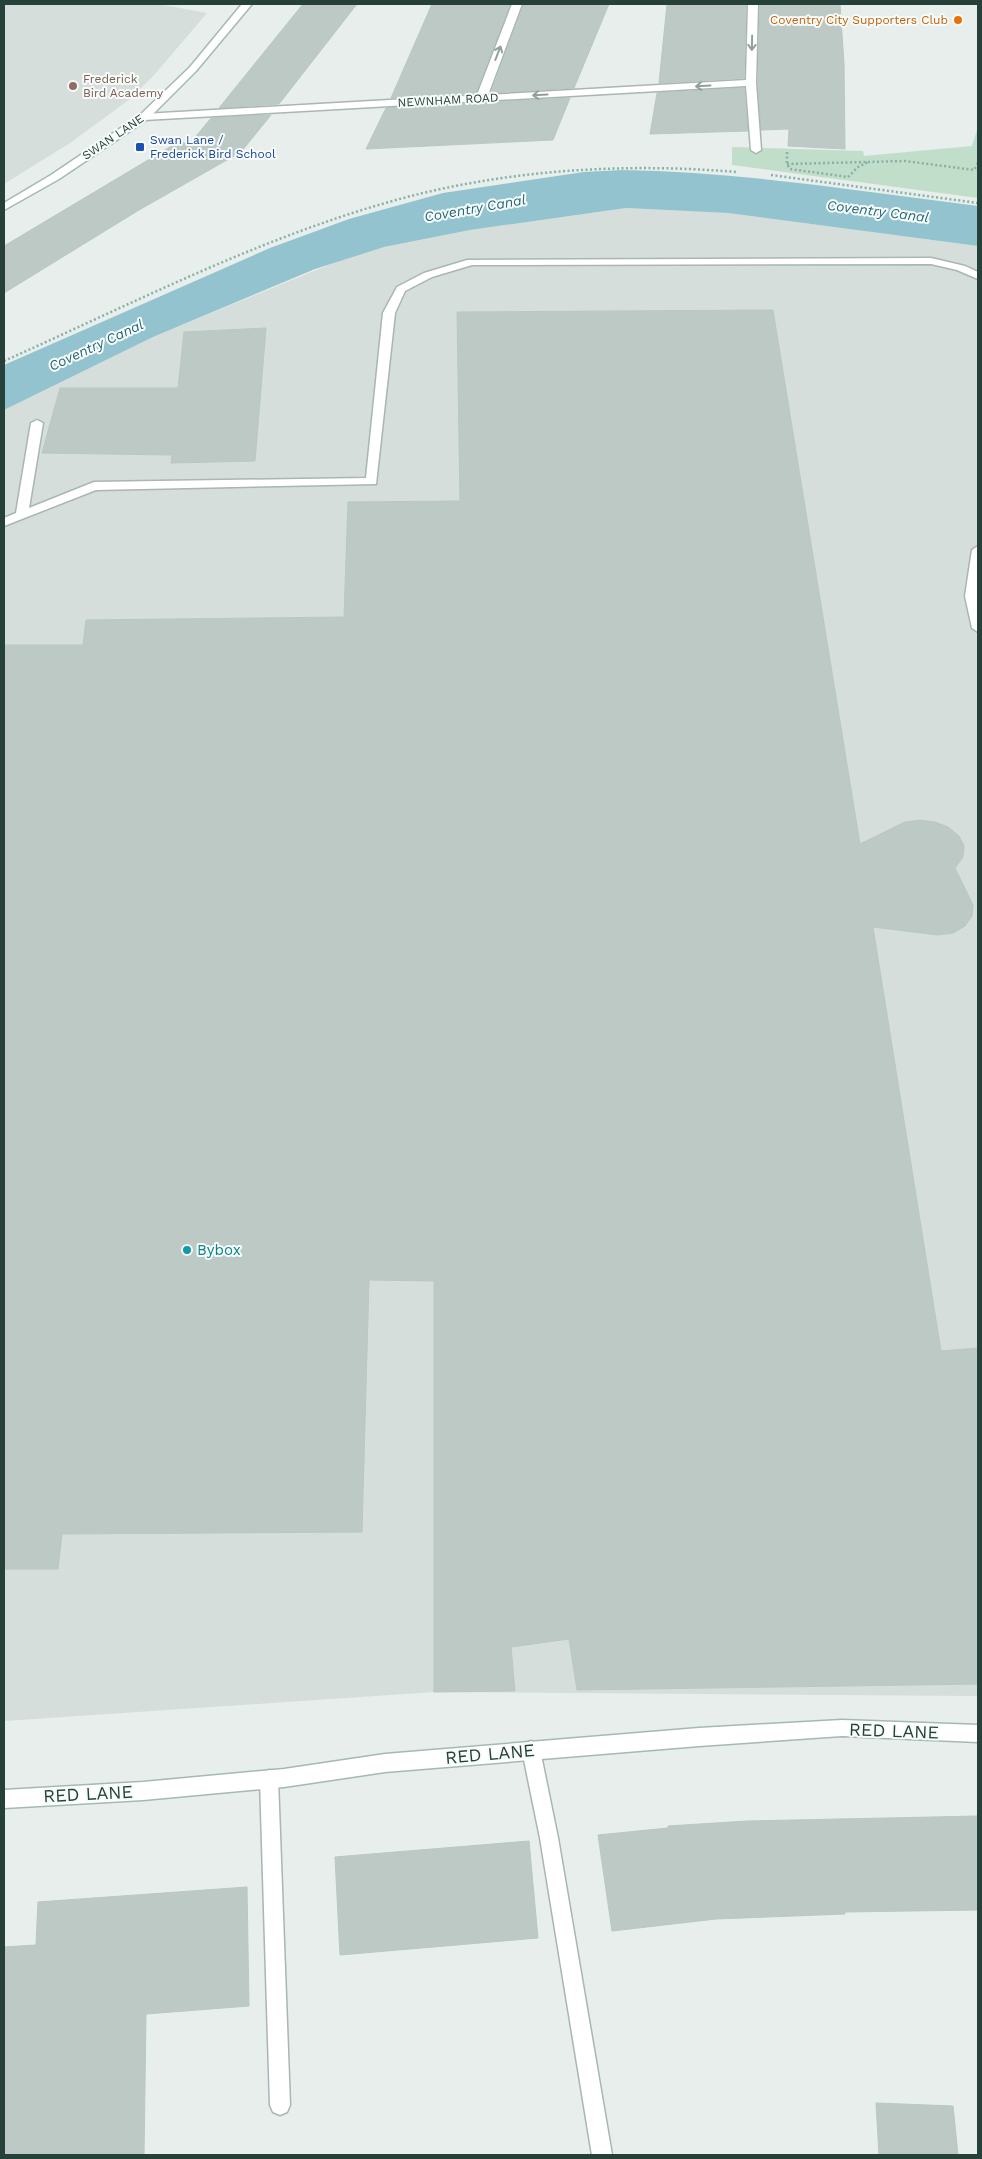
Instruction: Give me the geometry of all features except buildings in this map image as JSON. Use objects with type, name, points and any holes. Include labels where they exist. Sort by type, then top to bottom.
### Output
[{"type":"street","name":"SWAN LANE","points":[[4,207],[55,176],[144,117],[193,69],[247,4]]},
{"type":"street","points":[[481,99],[517,4]]},
{"type":"street","points":[[753,4],[751,83],[756,150]]},
{"type":"street","name":"NEWNHAM ROAD","points":[[144,117],[751,83]]},
{"type":"street","points":[[4,522],[94,486],[372,481],[389,313],[401,289],[428,275],[471,262],[931,261],[961,268],[978,276]]},
{"type":"street","points":[[22,515],[37,423]]},
{"type":"street","points":[[978,550],[971,596],[978,628]]},
{"type":"street","name":"RED LANE","points":[[4,1799],[143,1791],[269,1779],[385,1763],[531,1750],[842,1728],[978,1734]]},
{"type":"street","points":[[531,1750],[549,1838],[602,2155]]},
{"type":"street","points":[[269,1779],[280,2105]]},
{"type":"path","points":[[756,150],[786,151],[787,164],[790,169],[848,176],[858,167],[870,161]]},
{"type":"path","points":[[787,164],[870,161],[922,162],[978,171]]},
{"type":"path","points":[[974,170],[978,163]]},
{"type":"path","points":[[4,361],[244,254],[319,225],[402,199],[453,187],[586,168],[653,166],[742,172]]},
{"type":"path","points":[[771,175],[849,184],[978,203]]},
{"type":"path","points":[[848,176],[849,184]]},
{"type":"shaded area","name":"Frederick Bird Academy","points":[[4,4],[158,4],[207,13],[155,74],[130,99],[70,143],[4,184]]},
{"type":"shaded area","points":[[626,208],[728,213],[978,246],[978,1696],[434,1692],[4,1721],[4,410],[153,337],[348,257],[384,247],[470,230]]},
{"type":"green space","points":[[978,127],[978,198],[732,165],[732,147],[863,151],[864,156],[972,146]]},
{"type":"water","name":"Coventry Canal","points":[[622,170],[756,178],[978,206],[978,246],[728,213],[626,208],[470,230],[384,247],[315,269],[153,337],[4,410],[4,365],[270,248],[349,219],[443,193],[584,172]]},
{"type":"place","name":"Coventry City Supporters Club","points":[[958,20]]},
{"type":"place","name":"Frederick Bird Academy","points":[[73,86]]},
{"type":"place","name":"Swan Lane / Frederick Bird School","points":[[140,147]]},
{"type":"place","name":"Bybox","points":[[187,1250]]}]
